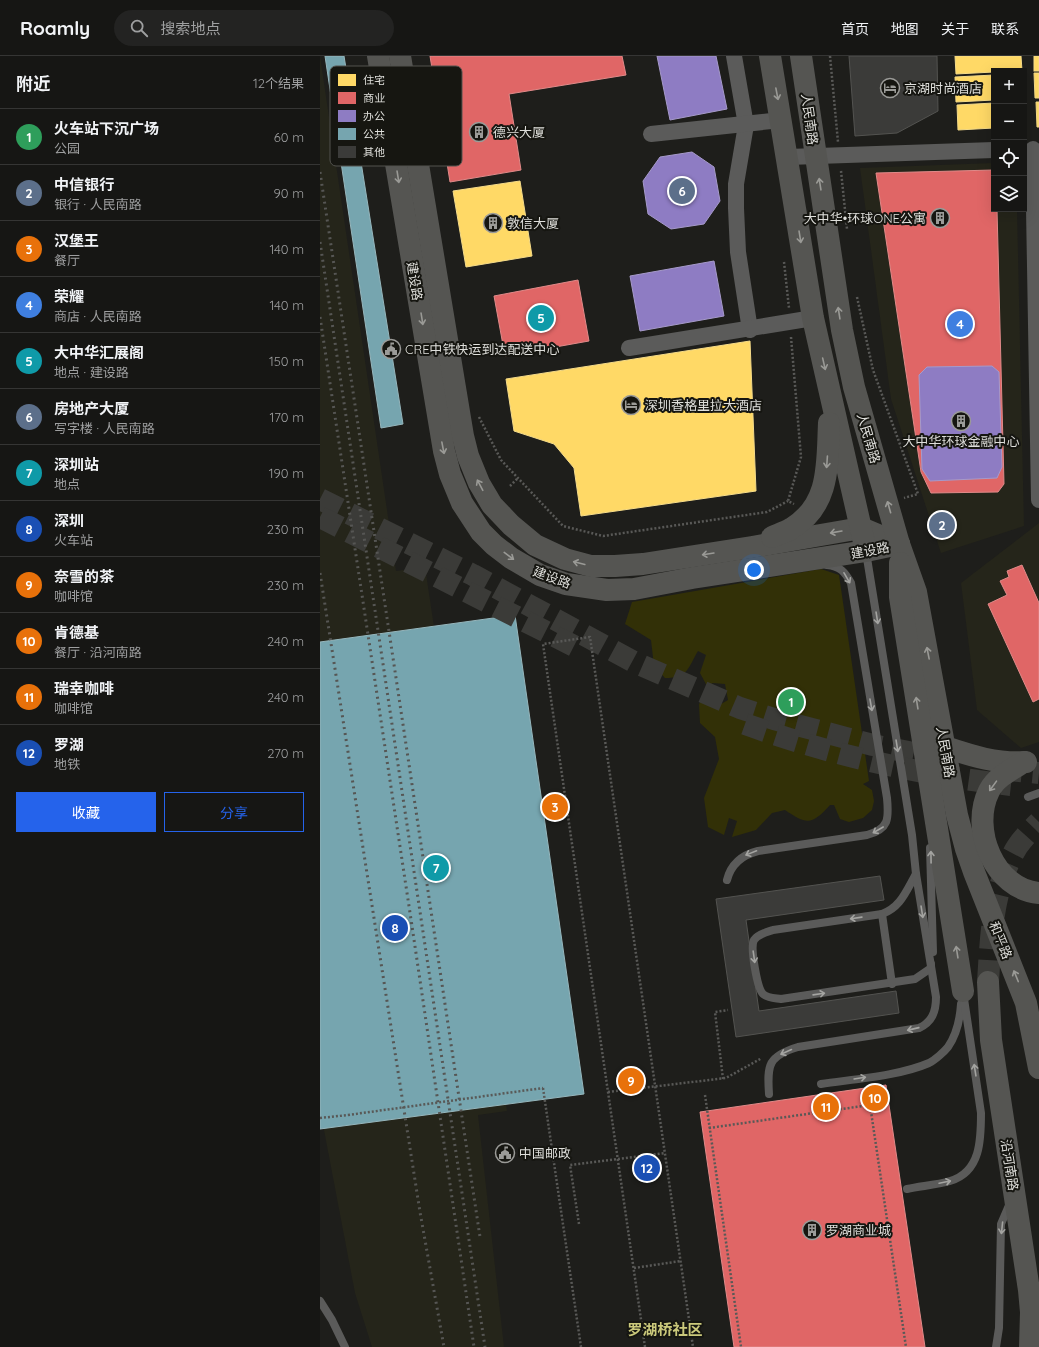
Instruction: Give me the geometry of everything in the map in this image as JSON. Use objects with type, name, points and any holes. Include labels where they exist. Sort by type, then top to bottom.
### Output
[{"type":"main road","name":"建设路","points":[[378,56],[380,66]]},
{"type":"main road","name":"建设路","points":[[400,56],[402,66]]},
{"type":"main road","name":"人民南路","points":[[770,56],[782,120],[814,318],[866,551]]},
{"type":"main road","name":"人民南路","points":[[801,56],[842,330],[854,387],[899,544],[916,592],[957,815]]},
{"type":"main road","name":"建设路","points":[[396,166],[444,451],[450,474],[462,503],[481,532],[494,545],[511,558],[540,575],[566,584],[607,590],[634,589],[692,578],[866,551],[899,544]]},
{"type":"main road","name":"建设路","points":[[418,166],[463,436],[468,456],[479,483],[492,505],[511,525],[535,545],[565,559],[591,566],[615,566],[643,564],[861,528],[899,544]]},
{"type":"main road","points":[[752,547],[792,528],[816,506],[826,476],[831,396]]},
{"type":"main road","points":[[899,544],[900,597],[963,991]]},
{"type":"main road","points":[[945,746],[970,756],[986,760],[1004,762],[1031,761]]},
{"type":"main road","points":[[1031,761],[997,781],[989,791],[986,801],[983,828],[985,842],[990,857],[998,871],[1008,880],[1021,888],[1039,893]]},
{"type":"main road","name":"和平路","points":[[957,815],[974,872],[1026,1003],[1039,1068]]},
{"type":"main road","name":"沿河南路","points":[[988,982],[992,1040],[1031,1312],[1030,1347]]},
{"type":"main road","points":[[1026,1003],[1039,1037]]},
{"type":"street","points":[[734,56],[746,125],[736,184],[736,208],[738,252],[750,330]]},
{"type":"street","points":[[650,134],[782,120]]},
{"type":"street","points":[[1032,149],[1039,500]]},
{"type":"street","points":[[788,158],[991,150]]},
{"type":"street","points":[[630,348],[750,330],[814,318]]},
{"type":"lane","points":[[769,1094],[769,1066],[777,1056],[787,1050],[919,1028],[926,1025],[931,1019],[936,1006],[936,997],[910,827],[866,551]]},
{"type":"lane","points":[[634,589],[686,585],[823,565],[834,565],[841,569],[851,583],[887,798],[887,820],[884,827],[876,832],[866,835],[750,853],[737,862],[729,873],[728,880]]},
{"type":"lane","points":[[916,874],[898,904],[890,911],[882,914],[773,930],[765,932],[754,940],[752,946],[757,981],[763,994],[771,998],[781,999],[892,984],[915,979],[931,968],[933,953],[929,783]]},
{"type":"lane","points":[[1028,797],[1039,793]]},
{"type":"lane","points":[[882,914],[892,984]]},
{"type":"lane","points":[[821,1084],[905,1071],[931,1062],[947,1048],[955,1034],[960,1020],[963,991]]},
{"type":"lane","points":[[907,1189],[951,1181],[964,1174],[973,1162],[979,1149],[981,1112],[963,991]]},
{"type":"lane","points":[[996,1347],[999,1328],[1001,1224],[1014,1191]]},
{"type":"lane","points":[[320,1301],[332,1320],[345,1347]]},
{"type":"path","points":[[830,56],[848,235]]},
{"type":"path","points":[[856,294],[873,370],[918,494],[887,502]]},
{"type":"path","points":[[479,415],[501,460],[563,526],[603,536],[767,512],[788,501]]},
{"type":"path","points":[[510,486],[518,478]]},
{"type":"path","points":[[645,1347],[543,644],[590,638],[693,1347]]},
{"type":"path","points":[[608,1092],[725,1078],[714,1012],[728,1010]]},
{"type":"path","points":[[320,1118],[544,1088],[581,1347]]},
{"type":"path","points":[[705,1094],[741,1347]]},
{"type":"path","points":[[709,1128],[870,1105],[906,1347]]},
{"type":"path","points":[[579,1224],[570,1165],[665,1153]]},
{"type":"path","points":[[634,1268],[681,1261]]},
{"type":"shaded area","points":[[320,56],[330,124],[330,166],[336,166],[396,571],[425,567],[507,1111],[478,1115],[504,1347],[372,1347],[355,1293],[320,1109]]},
{"type":"shaded area","points":[[991,163],[991,212],[1017,212],[1024,526],[941,553],[891,399],[860,168]]},
{"type":"shaded area","points":[[1039,523],[1039,742],[1021,748],[977,710],[961,583]]},
{"type":"shaded area","points":[[821,569],[839,575],[869,781],[863,784],[872,790],[874,801],[872,810],[863,818],[849,822],[840,819],[834,805],[830,805],[824,812],[809,821],[799,818],[785,810],[772,813],[756,830],[732,837],[737,821],[729,818],[724,835],[708,827],[704,798],[719,759],[715,737],[700,723],[699,704],[708,693],[716,707],[728,700],[725,684],[713,683],[707,686],[700,673],[706,655],[698,651],[689,667],[683,674],[673,678],[665,678],[654,666],[651,640],[625,624],[632,602]]},
{"type":"building: 住宅","points":[[955,56],[1021,56],[1022,68],[991,68],[991,72],[956,74]]},
{"type":"building: 住宅","points":[[1034,56],[1039,56],[1039,71],[1034,71]]},
{"type":"building: 住宅","name":"京湖时尚酒店","points":[[905,58],[918,64],[923,71],[922,84],[919,90],[892,111],[884,115],[876,115],[868,112],[859,103],[859,90],[864,82],[859,75],[876,63],[882,72],[898,60]]},
{"type":"building: 住宅","points":[[1034,73],[1039,73],[1039,98],[1035,98]]},
{"type":"building: 住宅","points":[[991,75],[991,100],[956,102],[955,77]]},
{"type":"building: 住宅","points":[[1036,102],[1039,102],[1039,127],[1037,127]]},
{"type":"building: 住宅","points":[[991,103],[991,128],[958,130],[957,105]]},
{"type":"building: 住宅","name":"敦信大厦","points":[[520,181],[532,256],[466,267],[453,191]]},
{"type":"building: 住宅","name":"大中华•环球ONE公寓","points":[[979,185],[981,249],[900,251],[899,186]]},
{"type":"building: 住宅","name":"深圳香格里拉大酒店","points":[[750,341],[756,491],[581,516],[574,468],[554,444],[514,431],[506,379]]},
{"type":"building: 商业","name":"德兴大厦","points":[[430,56],[622,56],[626,75],[509,94],[521,170],[450,182],[447,166],[462,166],[462,66],[432,66]]},
{"type":"building: 商业","points":[[991,170],[991,212],[997,212],[1004,484],[998,492],[931,493],[921,472],[876,173]]},
{"type":"building: 商业","points":[[578,280],[589,341],[505,356],[494,296]]},
{"type":"building: 商业","points":[[1022,565],[1039,603],[1039,699],[1033,702],[988,604],[1007,595],[1000,581],[1009,577],[1007,571]]},
{"type":"building: 商业","name":"罗湖商业城","points":[[886,1085],[925,1347],[734,1347],[700,1112]]},
{"type":"building: 办公","points":[[657,56],[716,56],[727,109],[670,120]]},
{"type":"building: 办公","points":[[692,152],[714,167],[720,201],[704,224],[671,229],[648,214],[643,181],[660,157]]},
{"type":"building: 办公","points":[[714,261],[724,316],[640,331],[630,276]]},
{"type":"building: 办公","name":"大中华环球金融中心","points":[[992,366],[999,372],[1002,467],[997,478],[930,481],[922,469],[919,375],[927,367]]},
{"type":"building: 公共","points":[[325,56],[344,56],[346,66],[330,66],[330,89]]},
{"type":"building: 公共","points":[[342,166],[362,166],[403,424],[381,428]]},
{"type":"building: 公共","points":[[515,615],[584,1094],[320,1129],[320,642]]},
{"type":"building: 其他","points":[[849,56],[937,56],[938,111],[897,133],[855,136]]},
{"type":"building: 其他","points":[[880,876],[884,900],[746,920],[759,1011],[896,991],[899,1013],[736,1037],[716,899]]},
{"type":"tunnel","points":[[320,499],[473,575],[636,663],[740,708],[774,719],[873,745],[943,759]]},
{"type":"tunnel","points":[[320,517],[574,646]]},
{"type":"tunnel","points":[[745,724],[810,745],[876,762],[943,776],[1011,785]]},
{"type":"tunnel","points":[[1000,769],[1039,773]]},
{"type":"tunnel","points":[[988,982],[994,913],[1002,879],[1017,847],[1024,837],[1039,822]]},
{"type":"railway","points":[[320,172],[480,1237]]},
{"type":"railway","points":[[320,242],[485,1347]]},
{"type":"railway","points":[[320,317],[474,1347]]},
{"type":"railway","points":[[320,573],[420,1212],[444,1347]]},
{"type":"place","name":"京湖时尚酒店","points":[[890,88]]},
{"type":"place","name":"德兴大厦","points":[[479,132]]},
{"type":"place","name":"房地产大厦","points":[[682,191]]},
{"type":"place","name":"大中华•环球ONE公寓","points":[[940,218]]},
{"type":"place","name":"敦信大厦","points":[[493,223]]},
{"type":"place","name":"大中华汇展阁","points":[[541,318]]},
{"type":"place","name":"荣耀","points":[[960,324]]},
{"type":"place","name":"CRE中铁快运到达配送中心","points":[[391,349]]},
{"type":"place","name":"深圳香格里拉大酒店","points":[[631,405]]},
{"type":"place","name":"大中华环球金融中心","points":[[961,421]]},
{"type":"place","name":"中信银行","points":[[942,525]]},
{"type":"place","name":"火车站下沉广场","points":[[791,702]]},
{"type":"place","name":"汉堡王","points":[[555,807]]},
{"type":"place","name":"深圳站","points":[[436,868]]},
{"type":"place","name":"深圳","points":[[395,928]]},
{"type":"place","name":"奈雪的茶","points":[[631,1081]]},
{"type":"place","name":"肯德基","points":[[875,1098]]},
{"type":"place","name":"瑞幸咖啡","points":[[826,1107]]},
{"type":"place","name":"中国邮政","points":[[505,1153]]},
{"type":"place","name":"罗湖","points":[[647,1168]]},
{"type":"place","name":"罗湖商业城","points":[[812,1230]]},
{"type":"district","name":"罗湖桥社区","points":[[665,1330]]}]
